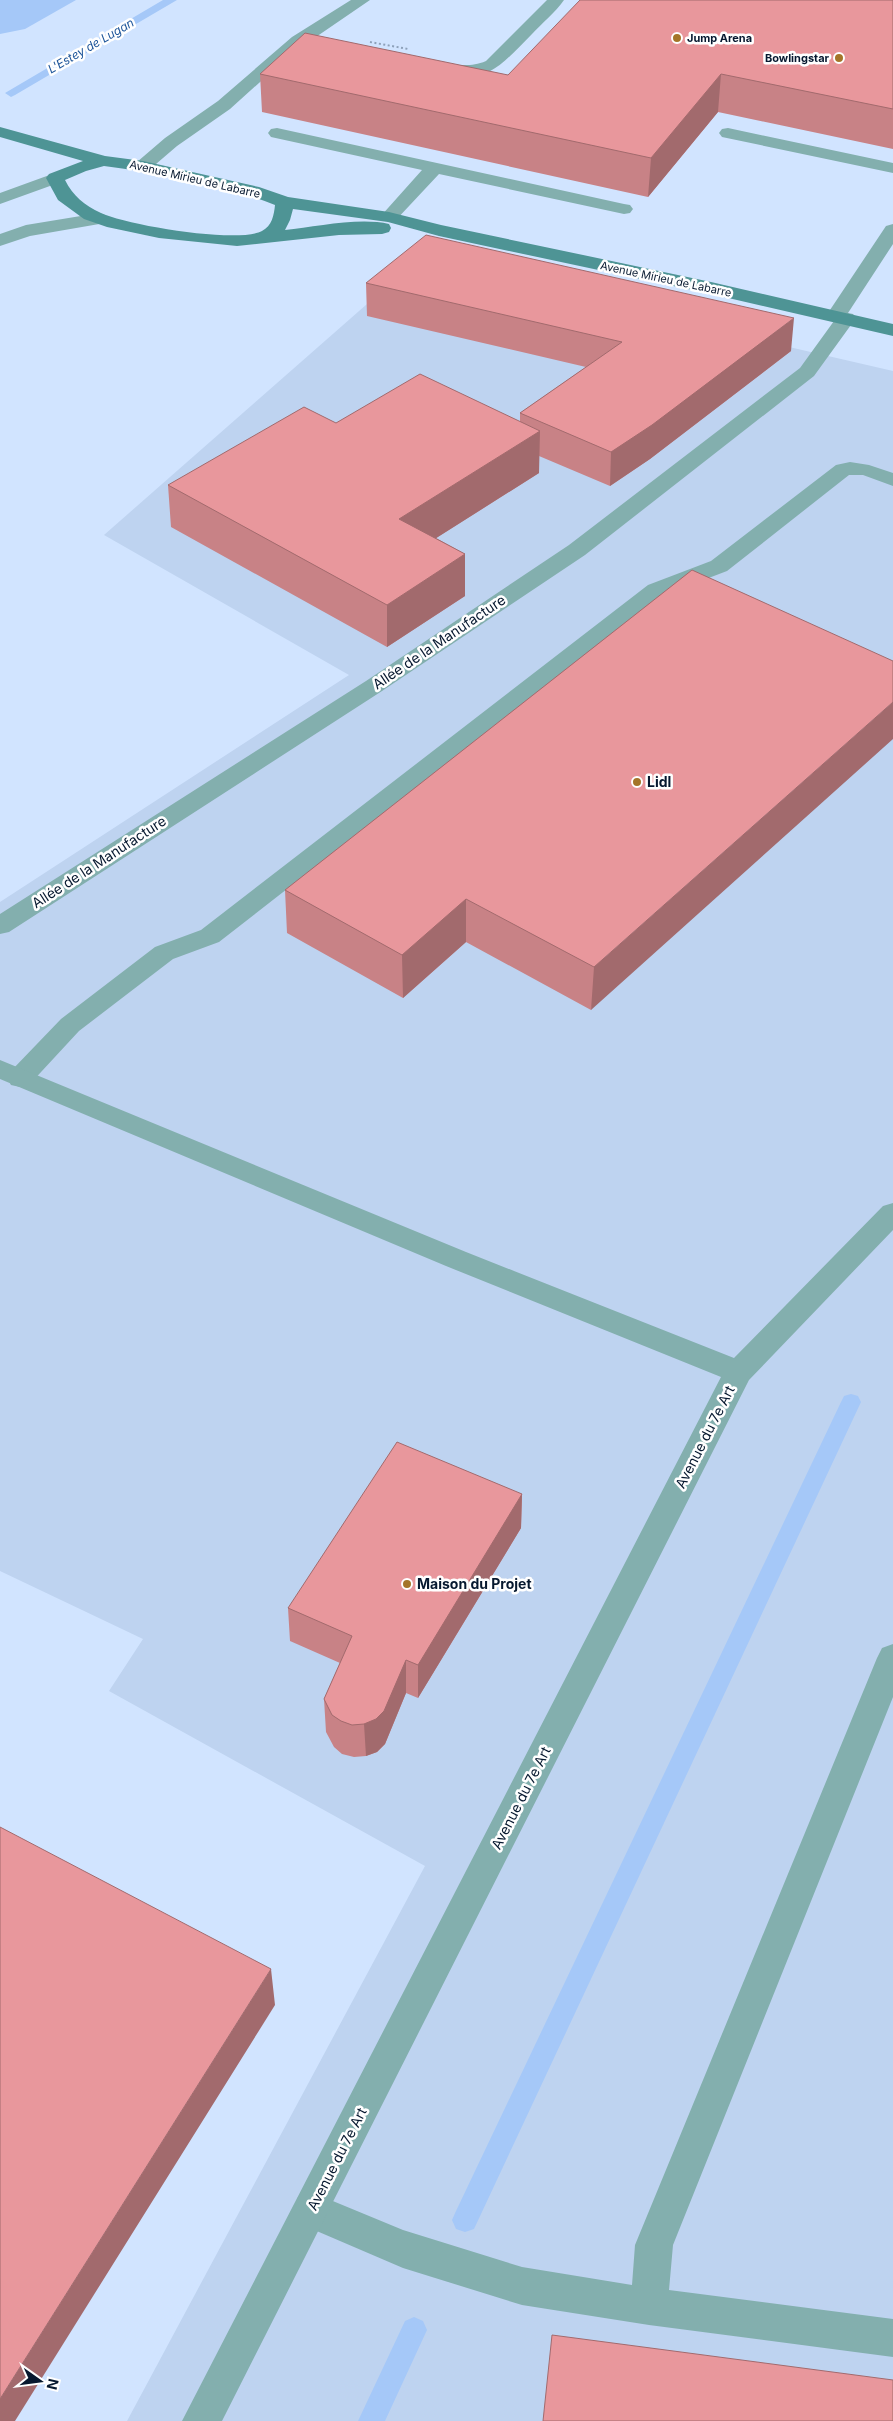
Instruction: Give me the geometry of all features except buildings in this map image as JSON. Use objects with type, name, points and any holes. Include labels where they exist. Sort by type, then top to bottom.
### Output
[{"type":"main road","name":"Avenue Mirieu de Labarre","points":[[4,133],[104,161],[143,166],[259,192],[284,202],[389,217],[438,230],[841,317],[893,330]]},
{"type":"main road","name":"Avenue Mirieu de Labarre","points":[[4,133],[56,178],[65,197],[99,219],[130,227],[206,239],[240,242],[268,236],[309,235],[363,228],[438,230]]},
{"type":"main road","name":"Avenue Mirieu de Labarre","points":[[56,178],[80,167],[104,161]]},
{"type":"main road","points":[[268,236],[280,225],[284,212],[284,202]]},
{"type":"street","points":[[143,166],[170,142],[224,105],[298,40],[362,0]]},
{"type":"street","points":[[428,67],[455,72],[475,72],[492,65],[556,0]]},
{"type":"street","points":[[298,40],[343,50]]},
{"type":"street","points":[[277,133],[624,209]]},
{"type":"street","points":[[728,133],[893,168]]},
{"type":"street","points":[[389,217],[434,168]]},
{"type":"street","points":[[0,200],[56,178]]},
{"type":"street","points":[[0,240],[26,231],[99,219]]},
{"type":"street","name":"Allée de la Manufacture","points":[[0,926],[374,686],[577,550],[807,372],[893,230]]},
{"type":"street","points":[[738,1372],[456,1259],[10,1074],[164,952],[210,936],[656,590],[720,566],[843,469],[853,467],[866,469],[893,480]]},
{"type":"street","name":"Avenue du 7e Art","points":[[202,2421],[738,1372],[893,1213]]},
{"type":"street","points":[[649,2306],[654,2245],[893,1658]]},
{"type":"street","points":[[311,2210],[403,2249],[522,2286],[649,2306],[893,2338]]},
{"type":"path","points":[[323,46],[336,35],[414,50]]},
{"type":"shaded area","points":[[0,0],[76,0],[25,29],[0,34]]},
{"type":"shaded area","points":[[416,261],[893,371],[893,2421],[127,2421],[425,1866],[109,1691],[143,1639],[0,1571],[0,902],[349,675],[104,535]]},
{"type":"waterway","name":"L'Estey de Lugan","points":[[11,93],[171,0]]},
{"type":"waterway","points":[[465,2220],[851,1402]]},
{"type":"waterway","points":[[371,2421],[414,2330]]},
{"type":"place","name":"Jump Arena","points":[[677,38]]},
{"type":"place","name":"Bowlingstar","points":[[839,58]]},
{"type":"place","name":"Lidl","points":[[637,782]]},
{"type":"place","name":"Maison du Projet","points":[[407,1584]]}]
